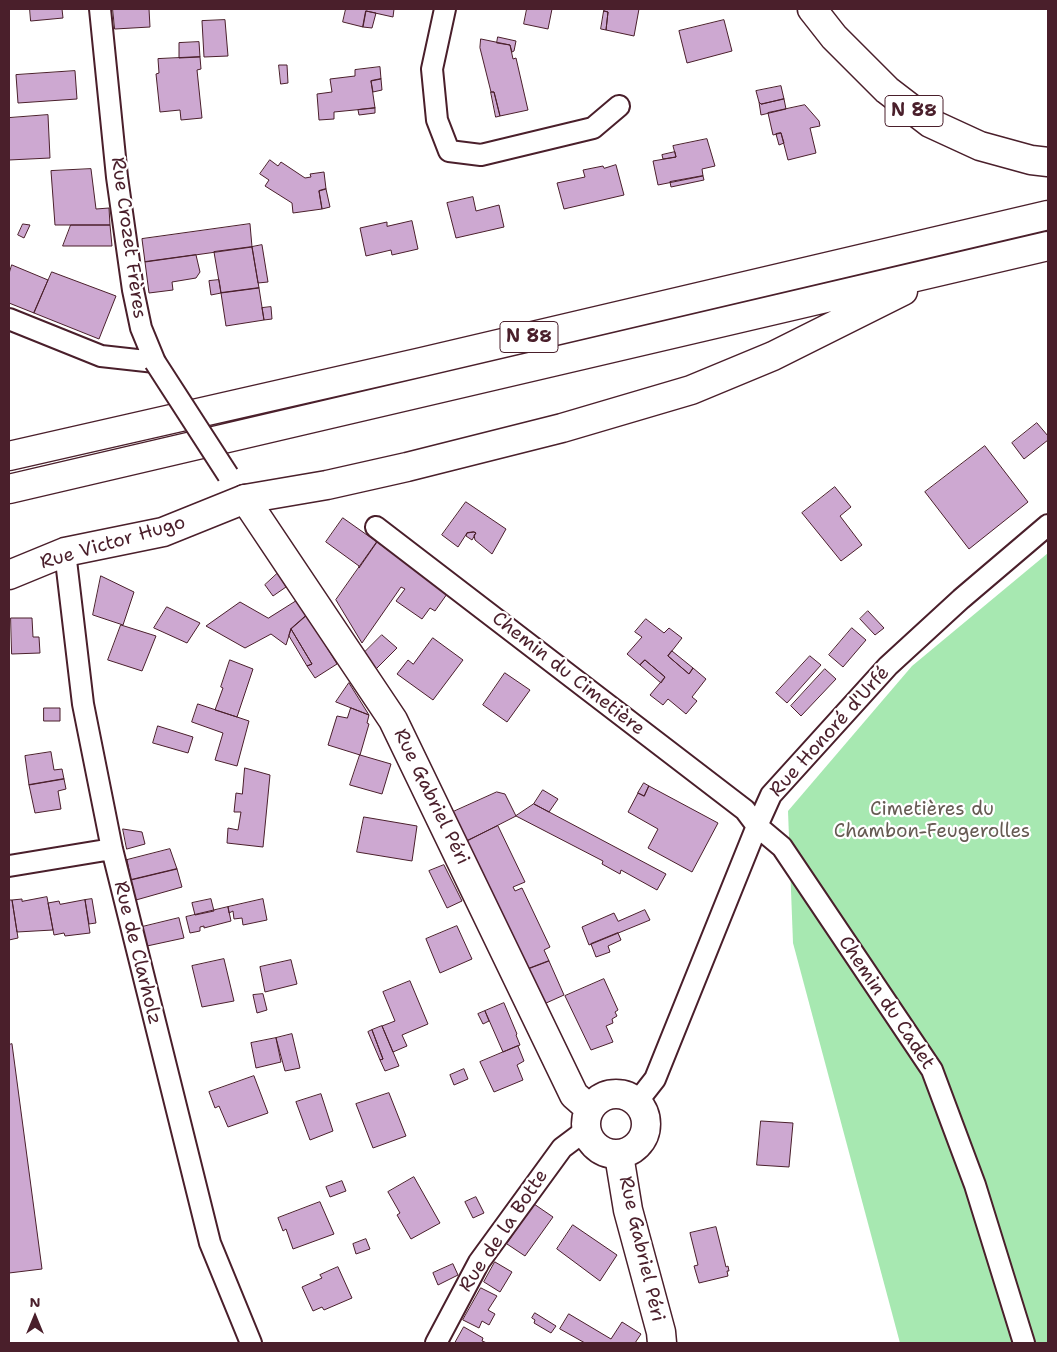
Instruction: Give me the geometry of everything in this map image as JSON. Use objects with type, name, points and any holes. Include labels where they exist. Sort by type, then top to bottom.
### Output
[{"type":"main road","name":"N 88","points":[[812,9],[834,37],[887,90],[930,123],[980,146],[1031,160],[1048,162]]},
{"type":"main road","name":"N 88","points":[[9,456],[1048,215]]},
{"type":"main road","name":"N 88","points":[[9,489],[1048,246]]},
{"type":"main road","name":"Rue Victor Hugo","points":[[9,574],[65,552],[164,532],[245,499],[327,485],[407,467],[562,428],[691,390],[772,356],[928,280],[961,267]]},
{"type":"main road","name":"Rue Gabriel Péri","points":[[245,499],[393,720],[574,1095],[588,1119]]},
{"type":"main road","points":[[612,1094],[630,1097],[637,1102],[646,1117],[647,1126],[641,1142],[628,1153],[619,1155],[602,1151],[589,1138],[588,1119],[596,1102],[612,1094]]},
{"type":"main road","name":"Rue Gabriel Péri","points":[[619,1155],[628,1210],[661,1332],[662,1343]]},
{"type":"street","name":"Rue Crozet Frères","points":[[100,9],[118,177],[133,290],[141,328],[155,362],[245,499]]},
{"type":"street","points":[[445,9],[432,69],[438,120],[449,151],[481,156],[593,128],[619,106]]},
{"type":"street","points":[[9,319],[101,356],[155,362]]},
{"type":"street","name":"Rue Honoré d'Urfé","points":[[637,1102],[655,1079],[770,795],[888,666],[961,599],[1048,525]]},
{"type":"street","name":"Chemin du Cimetière","points":[[376,527],[745,810],[757,826]]},
{"type":"street","name":"Rue de Clarholz","points":[[65,552],[83,704],[112,849],[210,1243],[251,1343]]},
{"type":"street","name":"Chemin du Cadet","points":[[757,826],[782,847],[932,1070],[975,1185],[1024,1343]]},
{"type":"street","points":[[9,866],[112,849]]},
{"type":"street","name":"Rue de la Botte","points":[[436,1343],[479,1262],[562,1148],[588,1119]]},
{"type":"green space","name":"Cimetières du Chambon-Feugerolles","points":[[1048,553],[1048,1343],[900,1343],[793,943],[788,811],[912,666]]},
{"type":"building","points":[[30,9],[62,9],[63,18],[31,21]]},
{"type":"building","points":[[113,9],[149,9],[150,27],[115,29]]},
{"type":"building","points":[[346,9],[394,9],[393,17],[366,11],[363,27],[343,22]]},
{"type":"building","points":[[527,9],[552,9],[548,29],[524,24]]},
{"type":"building","points":[[605,9],[639,9],[634,36],[606,30],[608,12],[604,11]]},
{"type":"building","points":[[366,11],[376,13],[372,28],[363,27]]},
{"type":"building","points":[[604,11],[608,12],[606,30],[601,29]]},
{"type":"building","points":[[225,20],[228,56],[204,57],[202,21]]},
{"type":"building","points":[[724,20],[732,51],[687,63],[679,31]]},
{"type":"building","points":[[498,37],[516,41],[514,51],[512,52],[510,45],[497,43]]},
{"type":"building","points":[[481,39],[510,45],[513,59],[516,58],[528,110],[500,116],[494,92],[491,92],[480,48]]},
{"type":"building","points":[[199,42],[200,57],[179,58],[179,43]]},
{"type":"building","points":[[200,57],[201,69],[197,70],[202,118],[181,120],[180,110],[160,112],[156,74],[159,73],[158,59]]},
{"type":"building","points":[[279,65],[287,65],[288,83],[281,84]]},
{"type":"building","points":[[380,67],[381,79],[371,81],[375,108],[334,112],[334,119],[319,120],[317,94],[332,92],[330,79],[355,76],[355,70]]},
{"type":"building","points":[[75,71],[77,99],[18,103],[16,75]]},
{"type":"building","points":[[381,79],[382,90],[373,92],[371,81]]},
{"type":"building","points":[[781,86],[784,99],[761,104],[759,102],[756,91]]},
{"type":"building","points":[[491,92],[494,92],[500,116],[496,117]]},
{"type":"building","points":[[784,99],[786,109],[761,115],[759,102],[761,104]]},
{"type":"building","points":[[805,105],[819,121],[820,126],[810,128],[816,153],[788,160],[781,133],[773,135],[768,113]]},
{"type":"building","points":[[375,108],[375,113],[359,115],[358,110]]},
{"type":"building","points":[[48,115],[50,158],[9,160],[9,118]]},
{"type":"building","points":[[781,133],[784,143],[779,145],[776,134]]},
{"type":"building","points":[[707,139],[715,166],[702,169],[703,176],[658,185],[653,161],[676,157],[673,146]]},
{"type":"building","points":[[675,152],[676,157],[663,159],[662,155]]},
{"type":"building","points":[[270,160],[278,166],[281,162],[305,178],[311,177],[310,174],[324,172],[326,189],[319,191],[322,209],[293,213],[292,203],[265,186],[269,180],[260,174]]},
{"type":"building","points":[[616,165],[624,195],[564,209],[557,183],[585,177],[583,170]]},
{"type":"building","points":[[91,169],[96,209],[109,208],[110,225],[55,225],[51,171]]},
{"type":"building","points":[[703,176],[704,180],[671,187],[670,182]]},
{"type":"building","points":[[326,189],[330,207],[322,209],[319,191]]},
{"type":"building","points":[[473,197],[476,211],[499,205],[504,227],[456,238],[447,203]]},
{"type":"building","points":[[412,221],[418,249],[392,255],[391,250],[366,256],[360,228],[387,222],[387,226]]},
{"type":"building","points":[[23,224],[30,225],[24,238],[18,235]]},
{"type":"building","points":[[250,224],[252,247],[145,262],[142,239]]},
{"type":"building","points":[[71,225],[110,225],[112,246],[63,246]]},
{"type":"building","points":[[262,245],[268,282],[258,283],[252,247]]},
{"type":"building","points":[[252,247],[259,288],[221,293],[214,252]]},
{"type":"building","points":[[196,255],[200,272],[196,278],[172,282],[173,290],[149,293],[145,262]]},
{"type":"building","points":[[12,265],[48,280],[34,313],[9,303],[9,274]]},
{"type":"building","points":[[52,272],[116,296],[99,339],[34,313]]},
{"type":"building","points":[[219,280],[221,293],[211,295],[209,281]]},
{"type":"building","points":[[259,288],[264,320],[226,326],[221,293]]},
{"type":"building","points":[[271,307],[272,319],[264,320],[262,308]]},
{"type":"building","points":[[1037,423],[1048,436],[1048,440],[1024,459],[1012,443]]},
{"type":"building","points":[[985,446],[1028,502],[969,549],[925,492]]},
{"type":"building","points":[[835,487],[851,507],[840,516],[862,545],[841,561],[802,513]]},
{"type":"building","points":[[466,502],[506,529],[492,554],[475,540],[474,535],[476,533],[474,532],[467,533],[458,547],[442,535]]},
{"type":"building","points":[[343,518],[377,542],[359,568],[359,566],[326,542]]},
{"type":"building","points":[[467,533],[476,533],[472,540],[466,536]]},
{"type":"building","points":[[377,542],[447,594],[435,611],[430,608],[422,619],[396,601],[405,589],[401,587],[362,643],[336,600]]},
{"type":"building","points":[[278,573],[286,587],[273,596],[265,585]]},
{"type":"building","points":[[101,576],[134,592],[123,625],[93,615]]},
{"type":"building","points":[[298,600],[307,615],[291,629],[286,645],[271,634],[245,648],[206,626],[240,602],[268,618]]},
{"type":"building","points":[[167,607],[200,623],[187,643],[154,628]]},
{"type":"building","points":[[868,611],[884,628],[875,635],[860,619]]},
{"type":"building","points":[[307,615],[337,664],[315,678],[307,666],[312,664],[291,629]]},
{"type":"building","points":[[11,618],[32,618],[33,637],[39,637],[40,653],[12,654]]},
{"type":"building","points":[[646,619],[664,633],[669,628],[682,638],[668,656],[689,674],[693,668],[706,679],[692,697],[697,701],[686,714],[668,699],[663,705],[650,695],[665,677],[645,660],[640,665],[627,654],[642,637],[635,632]]},
{"type":"building","points":[[121,625],[156,636],[142,671],[108,660]]},
{"type":"building","points":[[852,628],[866,640],[843,667],[829,655]]},
{"type":"building","points":[[291,629],[312,664],[307,666],[289,636]]},
{"type":"building","points":[[382,635],[397,648],[376,669],[365,652]]},
{"type":"building","points":[[433,638],[463,660],[433,700],[397,674],[408,660],[413,664]]},
{"type":"building","points":[[672,651],[693,668],[689,674],[668,656]]},
{"type":"building","points":[[810,656],[821,665],[787,703],[776,693]]},
{"type":"building","points":[[230,660],[253,669],[237,717],[215,710]]},
{"type":"building","points":[[645,660],[665,677],[661,683],[640,665]]},
{"type":"building","points":[[825,669],[836,679],[801,716],[791,706]]},
{"type":"building","points":[[505,673],[530,690],[507,722],[483,705]]},
{"type":"building","points":[[349,683],[369,715],[336,702]]},
{"type":"building","points":[[198,704],[249,721],[237,766],[215,760],[223,733],[192,722]]},
{"type":"building","points":[[44,708],[60,708],[60,721],[44,721]]},
{"type":"building","points":[[351,708],[369,715],[367,723],[369,724],[360,755],[328,745],[337,716],[347,718]]},
{"type":"building","points":[[158,726],[193,737],[188,753],[153,743]]},
{"type":"building","points":[[51,752],[54,770],[62,769],[64,779],[29,785],[25,756]]},
{"type":"building","points":[[360,755],[391,764],[382,794],[350,785]]},
{"type":"building","points":[[245,768],[270,775],[263,847],[227,843],[228,828],[238,830],[241,812],[234,812],[236,793],[242,794]]},
{"type":"building","points":[[64,779],[66,789],[58,791],[61,809],[35,813],[29,785]]},
{"type":"building","points":[[644,783],[649,786],[644,796],[638,793]]},
{"type":"building","points":[[649,786],[718,823],[692,872],[648,848],[658,829],[628,812],[638,793],[644,796]]},
{"type":"building","points":[[543,790],[558,799],[549,812],[534,804]]},
{"type":"building","points":[[497,792],[505,794],[516,816],[467,841],[453,812]]},
{"type":"building","points":[[534,804],[666,874],[657,890],[621,870],[620,874],[602,864],[603,861],[516,816]]},
{"type":"building","points":[[364,817],[417,826],[412,861],[357,852]]},
{"type":"building","points":[[498,826],[525,882],[513,887],[515,891],[522,888],[550,947],[544,950],[549,961],[528,969],[467,841]]},
{"type":"building","points":[[123,829],[142,832],[145,844],[127,849]]},
{"type":"building","points":[[170,849],[177,869],[131,880],[127,860]]},
{"type":"building","points":[[444,865],[462,901],[447,908],[429,871]]},
{"type":"building","points":[[177,869],[182,887],[136,900],[131,880]]},
{"type":"building","points":[[47,897],[53,930],[17,932],[12,900],[22,899],[22,901]]},
{"type":"building","points":[[92,899],[96,923],[89,924],[85,900]]},
{"type":"building","points":[[211,899],[214,911],[195,915],[192,903]]},
{"type":"building","points":[[263,899],[267,920],[243,925],[242,918],[234,919],[233,911],[229,913],[228,907]]},
{"type":"building","points":[[9,900],[12,900],[18,938],[9,940]]},
{"type":"building","points":[[85,900],[90,933],[65,936],[64,933],[54,935],[48,903],[59,901],[60,904]]},
{"type":"building","points":[[228,907],[231,921],[204,928],[204,926],[200,927],[200,931],[190,933],[186,917]]},
{"type":"building","points":[[645,910],[650,920],[589,945],[582,927],[614,913],[618,921]]},
{"type":"building","points":[[179,918],[184,938],[147,946],[142,927]]},
{"type":"building","points":[[457,926],[472,959],[440,973],[426,939]]},
{"type":"building","points":[[618,933],[621,940],[608,946],[610,952],[596,957],[591,944]]},
{"type":"building","points":[[224,959],[234,1001],[202,1007],[192,966]]},
{"type":"building","points":[[291,960],[297,984],[265,992],[260,967]]},
{"type":"building","points":[[549,961],[564,995],[544,1004],[528,969]]},
{"type":"building","points":[[604,979],[618,1010],[615,1012],[617,1016],[612,1019],[613,1023],[606,1026],[613,1042],[591,1050],[565,996]]},
{"type":"building","points":[[410,981],[428,1024],[402,1035],[407,1046],[393,1052],[382,1026],[395,1021],[383,992]]},
{"type":"building","points":[[263,994],[267,1010],[257,1013],[253,995]]},
{"type":"building","points":[[504,1003],[520,1045],[503,1052],[485,1011]]},
{"type":"building","points":[[485,1011],[489,1021],[483,1024],[478,1014]]},
{"type":"building","points":[[382,1026],[399,1066],[385,1071],[380,1060],[383,1059],[372,1030]]},
{"type":"building","points":[[372,1030],[383,1059],[380,1060],[368,1032]]},
{"type":"building","points":[[292,1034],[300,1068],[285,1071],[276,1038]]},
{"type":"building","points":[[276,1038],[281,1062],[256,1068],[251,1043]]},
{"type":"building","points":[[12,1044],[42,1269],[9,1273],[9,1045]]},
{"type":"building","points":[[518,1046],[524,1061],[517,1065],[523,1080],[494,1092],[480,1062]]},
{"type":"building","points":[[464,1069],[468,1079],[454,1085],[450,1075]]},
{"type":"building","points":[[254,1076],[268,1113],[228,1127],[219,1106],[215,1108],[209,1092]]},
{"type":"building","points":[[389,1093],[406,1136],[373,1148],[356,1104]]},
{"type":"building","points":[[321,1094],[333,1131],[310,1140],[296,1102]]},
{"type":"building","points":[[761,1121],[793,1123],[789,1167],[757,1165]]},
{"type":"building","points":[[414,1177],[440,1223],[411,1239],[397,1215],[400,1213],[388,1192]]},
{"type":"building","points":[[342,1181],[346,1191],[330,1197],[326,1187]]},
{"type":"building","points":[[476,1197],[484,1213],[473,1218],[465,1202]]},
{"type":"building","points":[[320,1202],[334,1234],[293,1249],[286,1229],[283,1231],[278,1218]]},
{"type":"building","points":[[534,1204],[553,1217],[525,1256],[507,1244]]},
{"type":"building","points":[[573,1225],[617,1255],[600,1281],[557,1249]]},
{"type":"building","points":[[716,1227],[726,1267],[728,1266],[728,1276],[699,1283],[694,1266],[698,1265],[690,1233]]},
{"type":"building","points":[[366,1239],[370,1249],[356,1254],[353,1244]]},
{"type":"building","points":[[495,1262],[512,1272],[500,1292],[484,1282]]},
{"type":"building","points":[[453,1264],[458,1275],[438,1285],[433,1273]]},
{"type":"building","points":[[338,1267],[352,1298],[324,1310],[322,1307],[313,1311],[302,1287],[322,1278],[320,1275]]},
{"type":"building","points":[[481,1288],[497,1296],[488,1310],[495,1314],[489,1325],[482,1321],[479,1328],[463,1320]]},
{"type":"building","points":[[535,1313],[556,1326],[551,1333],[534,1323],[535,1320],[532,1318]]},
{"type":"building","points":[[569,1314],[611,1339],[622,1322],[641,1334],[635,1343],[585,1343],[560,1329]]},
{"type":"building","points":[[464,1327],[483,1338],[482,1341],[487,1343],[455,1343]]}]
